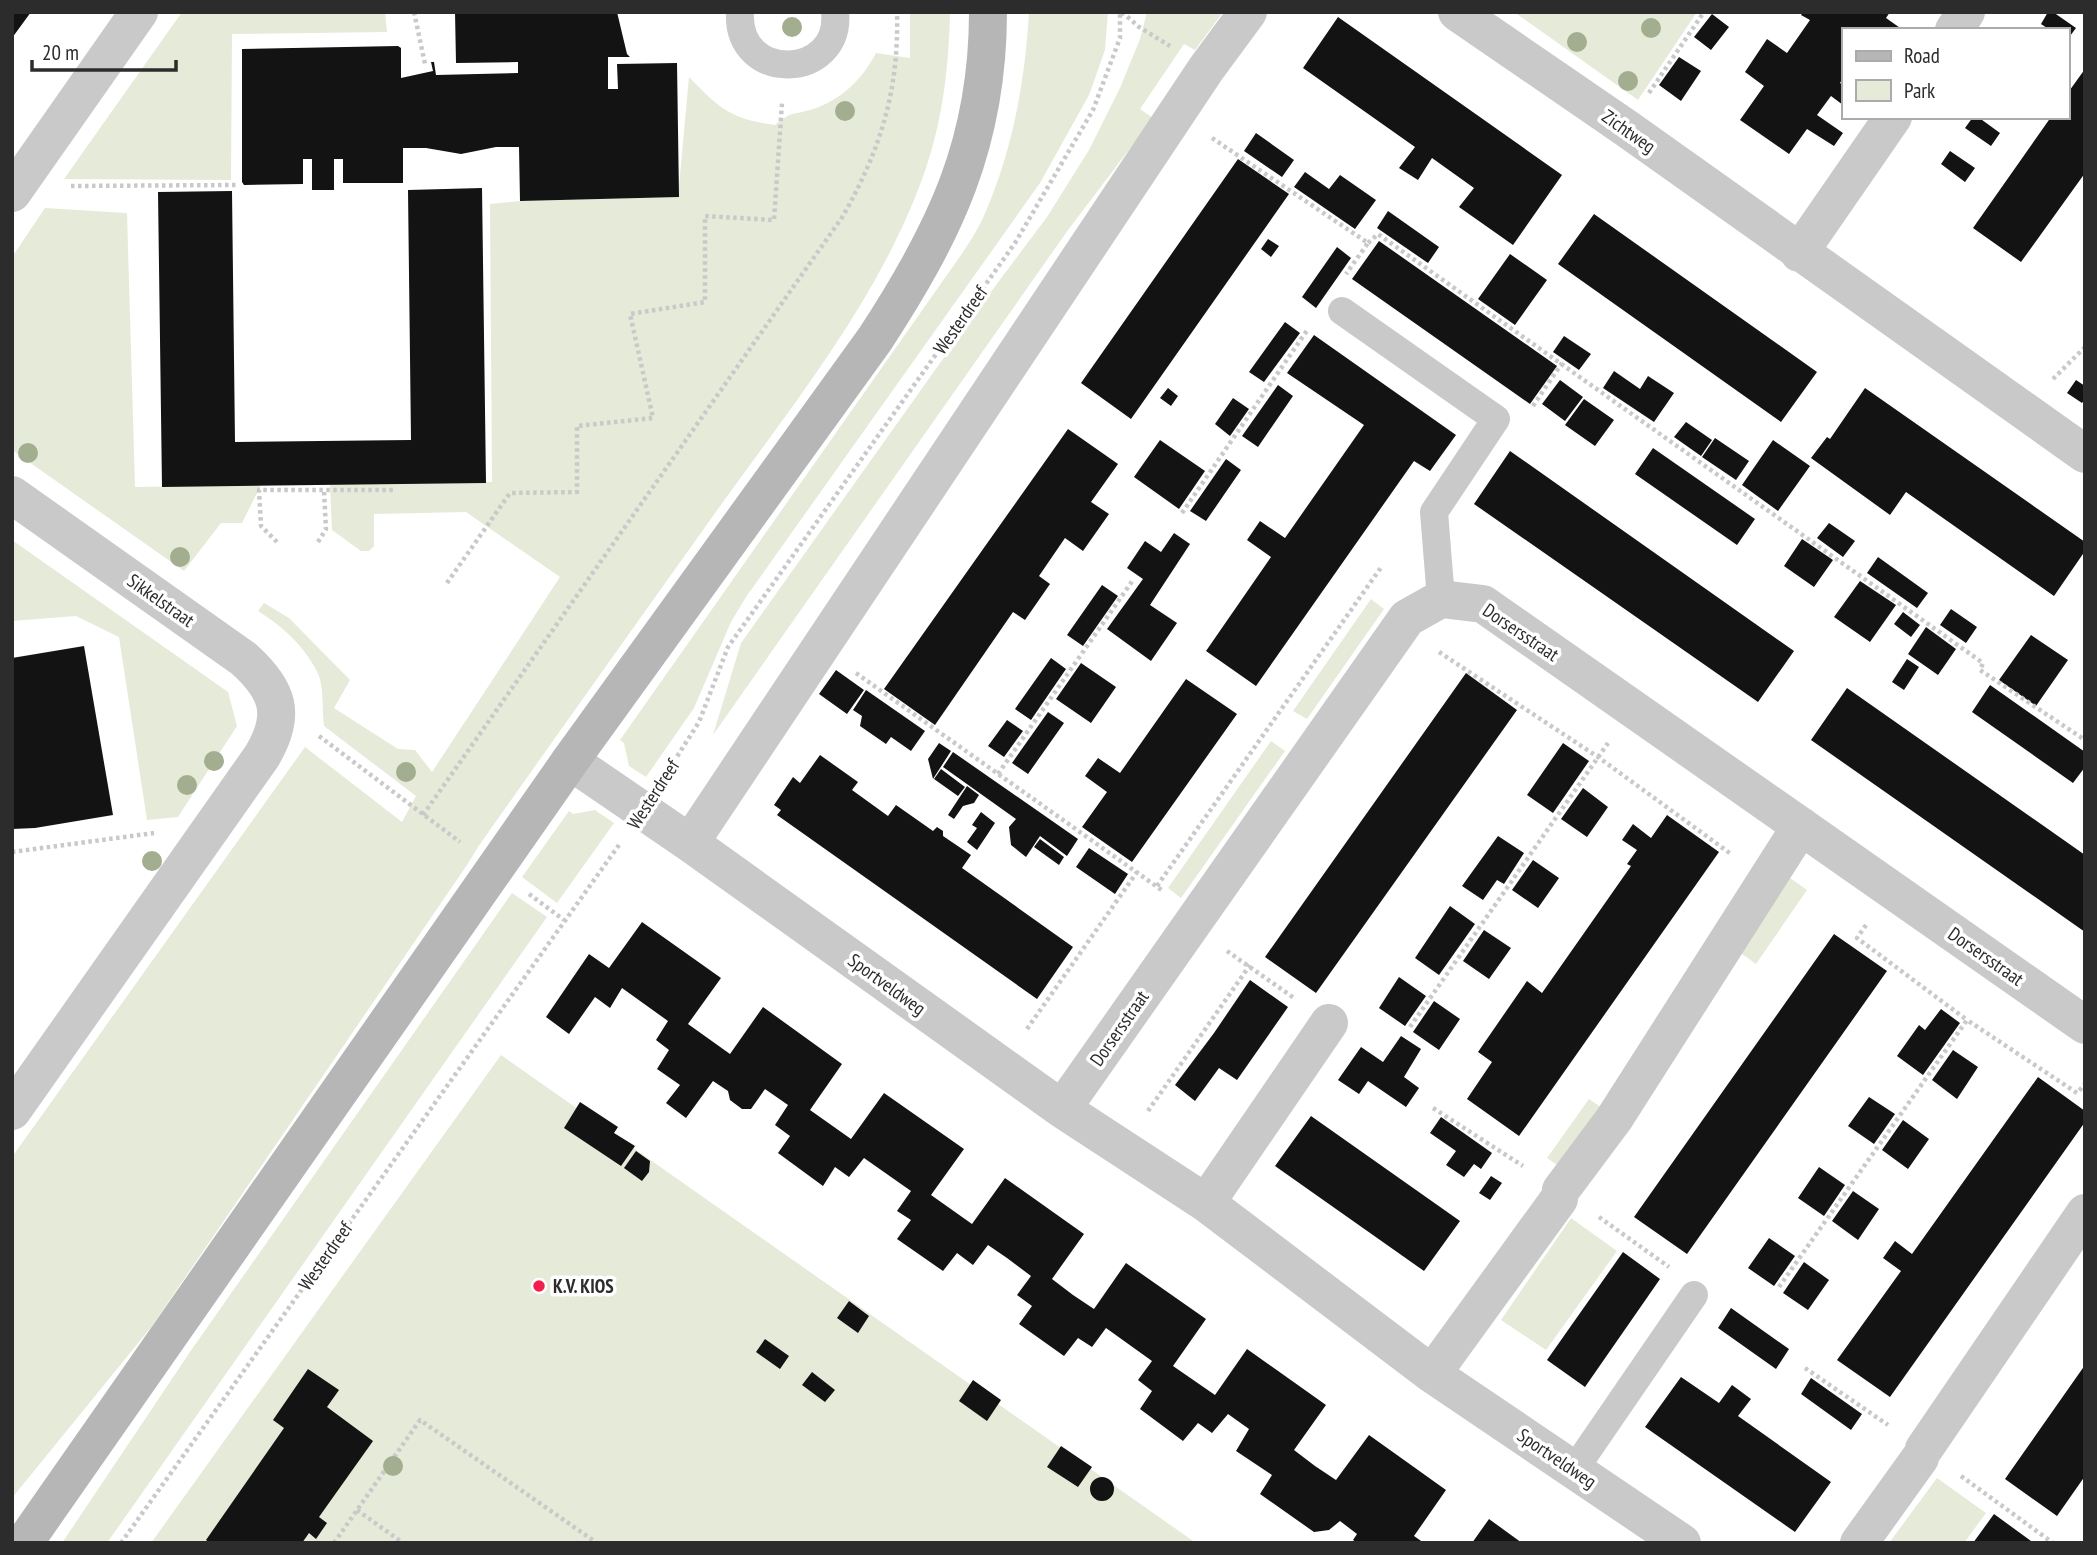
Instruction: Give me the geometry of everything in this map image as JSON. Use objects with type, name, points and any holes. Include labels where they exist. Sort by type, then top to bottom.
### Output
[{"type":"street","points":[[12,193],[139,12]]},
{"type":"street","points":[[24,1543],[570,761],[875,339],[917,274],[954,198],[976,128],[984,79],[988,12]]},
{"type":"street","points":[[690,843],[1206,69],[1248,12]]},
{"type":"street","name":"Zichtweg","points":[[1457,12],[1626,128],[2085,454]]},
{"type":"street","points":[[1955,28],[1966,12]]},
{"type":"street","points":[[1799,253],[1893,119]]},
{"type":"street","name":"Sikkelstraat","points":[[12,495],[244,659],[268,683],[275,715]]},
{"type":"street","name":"Dorsersstraat","points":[[1062,1109],[1401,626],[1407,618],[1441,599],[1483,604],[2085,1025]]},
{"type":"street","points":[[12,1111],[266,748],[275,715]]},
{"type":"street","name":"Sportveldweg","points":[[570,761],[690,843],[1062,1109],[1206,1203],[1432,1374],[1682,1543]]},
{"type":"street","points":[[1432,1374],[1614,1119],[1801,826]]},
{"type":"street","points":[[1206,1203],[1329,1023]]},
{"type":"street","points":[[1859,1543],[2085,1213]]},
{"type":"lane","points":[[740,12],[741,28],[752,50],[772,64],[784,65],[797,65],[820,54],[833,32],[835,12]]},
{"type":"lane","points":[[1342,311],[1496,419],[1434,512],[1441,599]]},
{"type":"lane","points":[[1574,1470],[1694,1295]]},
{"type":"path","points":[[414,12],[425,64]]},
{"type":"path","points":[[423,814],[843,216],[873,154],[887,116],[894,76],[897,12]]},
{"type":"path","points":[[1121,12],[1139,27],[1206,69]]},
{"type":"path","name":"Westerdreef","points":[[121,1543],[644,811],[699,722],[728,647],[1015,243],[1093,110],[1120,38],[1121,12]]},
{"type":"path","points":[[1626,128],[1704,12]]},
{"type":"path","points":[[447,583],[510,493],[577,492],[577,426],[653,418],[630,314],[705,302],[705,215],[774,220],[784,65]]},
{"type":"path","points":[[1176,114],[1368,243]]},
{"type":"path","points":[[61,186],[239,185]]},
{"type":"path","points":[[1342,311],[1340,282],[1368,243],[1378,234],[1983,663],[1980,670],[2085,740]]},
{"type":"path","points":[[1182,513],[1309,329]]},
{"type":"path","points":[[2048,384],[2085,347]]},
{"type":"path","points":[[1496,419],[1530,411],[1562,363]]},
{"type":"path","points":[[277,542],[261,526],[259,490],[394,490]]},
{"type":"path","points":[[318,542],[326,529],[324,490]]},
{"type":"path","points":[[1157,886],[1277,719],[1382,566]]},
{"type":"path","points":[[998,774],[1133,580]]},
{"type":"path","points":[[1401,626],[1598,757],[1766,879]]},
{"type":"path","points":[[820,647],[1157,886],[1194,921],[1329,1023]]},
{"type":"path","points":[[1410,1027],[1632,708]]},
{"type":"path","points":[[275,715],[423,814],[564,920]]},
{"type":"path","points":[[12,852],[214,824]]},
{"type":"path","points":[[1001,1066],[1138,872]]},
{"type":"path","points":[[1890,889],[1857,938],[1967,1020],[2077,1093],[2085,1084]]},
{"type":"path","points":[[1122,1149],[1250,965]]},
{"type":"path","points":[[1779,1287],[1967,1020]]},
{"type":"path","points":[[1433,1108],[1700,1288],[1694,1295]]},
{"type":"path","points":[[334,1543],[420,1420],[597,1543]]},
{"type":"path","points":[[357,1510],[403,1543]]},
{"type":"green space","points":[[182,12],[385,12],[387,32],[232,34],[231,180],[64,179]]},
{"type":"green space","points":[[910,12],[950,12],[941,111],[926,168],[907,217],[858,309],[800,396],[478,847],[152,1326],[12,1498],[12,1157],[305,747],[402,822],[416,796],[324,726],[322,688],[314,666],[293,639],[258,611],[264,603],[289,618],[350,680],[334,708],[398,749],[415,750],[432,772],[560,577],[466,512],[374,514],[374,546],[369,551],[361,551],[332,530],[330,484],[492,482],[490,204],[678,197],[689,77],[727,111],[760,123],[775,125],[788,116],[821,106],[840,95],[857,81],[876,53],[910,58]]},
{"type":"green space","points":[[1029,12],[1108,12],[1105,50],[1089,95],[1040,183],[746,597],[731,622],[694,708],[646,777],[629,766],[624,743],[620,740],[958,259],[983,218],[1002,168],[1015,117]]},
{"type":"green space","points":[[1147,12],[1223,12],[1195,50],[1184,44],[1140,109],[1153,118],[1068,230],[713,735],[741,643],[1047,217],[1089,150],[1120,88],[1140,39]]},
{"type":"green space","points":[[1514,12],[1697,12],[1638,100]]},
{"type":"green space","points":[[45,208],[127,213],[135,487],[261,485],[242,523],[221,523],[184,571],[12,450],[12,257]]},
{"type":"green space","points":[[12,540],[228,692],[237,726],[178,817],[147,820],[119,637],[76,616],[12,621]]},
{"type":"green space","points":[[1371,599],[1384,609],[1307,719],[1293,711]]},
{"type":"green space","points":[[1271,741],[1285,751],[1181,898],[1168,888]]},
{"type":"green space","points":[[595,810],[614,823],[557,903],[522,877],[569,811],[573,814]]},
{"type":"green space","points":[[1783,873],[1807,890],[1756,964],[1731,946]]},
{"type":"green space","points":[[512,893],[547,917],[107,1543],[62,1543],[192,1349]]},
{"type":"green space","name":"K.V. KIOS","points":[[501,1055],[1196,1543],[151,1543]]},
{"type":"green space","points":[[1589,1099],[1611,1114],[1569,1173],[1547,1158]]},
{"type":"green space","points":[[1571,1218],[1617,1251],[1546,1350],[1501,1320]]},
{"type":"green space","points":[[1937,1478],[1986,1513],[1964,1543],[1889,1543]]},
{"type":"building","points":[[12,12],[31,12],[12,38]]},
{"type":"building","points":[[455,12],[617,12],[630,57],[608,57],[608,89],[618,89],[617,64],[677,63],[679,197],[520,201],[519,147],[496,147],[461,154],[426,148],[403,148],[403,183],[343,183],[343,159],[334,159],[334,190],[312,190],[312,159],[303,159],[303,184],[244,185],[242,49],[398,46],[401,48],[401,78],[433,71],[431,62],[434,62],[436,75],[518,73],[518,62],[456,63]]},
{"type":"building","points":[[1803,12],[1890,12],[1886,18],[1900,28],[1842,28],[1842,104],[1831,96],[1817,115],[1843,133],[1834,146],[1807,129],[1789,154],[1740,120],[1764,86],[1745,72],[1767,39],[1787,53],[1810,20],[1801,15]]},
{"type":"building","points":[[2048,12],[2053,12],[2076,28],[2069,37],[2069,28],[2047,28],[2041,24]]},
{"type":"building","points":[[1712,14],[1729,27],[1711,50],[1694,37]]},
{"type":"building","points":[[1338,17],[1562,175],[1513,245],[1459,207],[1474,188],[1432,158],[1418,180],[1399,168],[1415,147],[1303,68]]},
{"type":"building","points":[[1679,57],[1701,71],[1681,101],[1659,85]]},
{"type":"building","points":[[2085,69],[2085,173],[2021,262],[1973,228],[2050,119],[2069,119],[2069,91]]},
{"type":"building","points":[[1972,119],[1981,119],[2000,133],[1991,146],[1965,128]]},
{"type":"building","points":[[1256,133],[1294,160],[1282,177],[1244,151]]},
{"type":"building","points":[[1950,151],[1975,168],[1965,182],[1941,164]]},
{"type":"building","points":[[1238,159],[1289,194],[1131,419],[1081,383]]},
{"type":"building","points":[[1305,172],[1329,189],[1340,175],[1376,200],[1355,229],[1294,187]]},
{"type":"building","points":[[482,188],[486,483],[162,487],[158,192],[232,191],[235,442],[411,440],[408,190]]},
{"type":"building","points":[[1388,211],[1439,247],[1428,263],[1377,228]]},
{"type":"building","points":[[1594,214],[1817,372],[1781,422],[1558,264]]},
{"type":"building","points":[[1268,239],[1279,246],[1271,257],[1261,249]]},
{"type":"building","points":[[1379,241],[1557,366],[1530,404],[1352,279]]},
{"type":"building","points":[[1337,247],[1351,258],[1316,308],[1302,297]]},
{"type":"building","points":[[1510,254],[1547,280],[1515,325],[1478,299]]},
{"type":"building","points":[[1285,322],[1300,333],[1264,382],[1249,372]]},
{"type":"building","points":[[1314,335],[1456,435],[1430,471],[1414,461],[1256,686],[1206,651],[1271,557],[1247,540],[1260,521],[1285,538],[1364,425],[1287,373]]},
{"type":"building","points":[[1564,336],[1591,354],[1579,370],[1553,352]]},
{"type":"building","points":[[1614,371],[1640,389],[1648,376],[1674,393],[1654,422],[1603,388]]},
{"type":"building","points":[[1560,380],[1583,397],[1565,421],[1542,404]]},
{"type":"building","points":[[2076,380],[2085,386],[2085,399],[2082,403],[2067,393]]},
{"type":"building","points":[[1278,385],[1293,396],[1258,447],[1242,436]]},
{"type":"building","points":[[1168,388],[1178,396],[1171,406],[1160,398]]},
{"type":"building","points":[[1865,388],[2085,542],[2085,551],[2054,596],[1906,492],[1890,515],[1811,458],[1827,437],[1830,439]]},
{"type":"building","points":[[1233,398],[1249,409],[1230,436],[1215,424]]},
{"type":"building","points":[[1584,399],[1614,420],[1595,446],[1565,425]]},
{"type":"building","points":[[1686,422],[1712,440],[1701,456],[1674,437]]},
{"type":"building","points":[[1068,429],[1118,464],[1091,502],[1109,514],[1083,551],[1065,538],[1039,576],[1050,584],[1025,620],[1013,612],[935,725],[884,689]]},
{"type":"building","points":[[1715,438],[1749,461],[1736,480],[1702,457]]},
{"type":"building","points":[[1160,440],[1205,471],[1179,509],[1134,477]]},
{"type":"building","points":[[1773,440],[1810,466],[1778,511],[1742,485]]},
{"type":"building","points":[[1653,448],[1755,519],[1737,545],[1635,474]]},
{"type":"building","points":[[1510,451],[1794,651],[1758,702],[1474,504]]},
{"type":"building","points":[[1226,459],[1241,470],[1206,521],[1190,511]]},
{"type":"building","points":[[1829,523],[1855,541],[1843,557],[1817,538]]},
{"type":"building","points":[[1174,533],[1190,544],[1150,605],[1177,623],[1151,661],[1107,629],[1143,579],[1127,568],[1145,541],[1161,552]]},
{"type":"building","points":[[1802,539],[1833,560],[1814,587],[1784,566]]},
{"type":"building","points":[[1878,557],[1928,593],[1917,608],[1867,573]]},
{"type":"building","points":[[1860,581],[1896,605],[1870,642],[1834,617]]},
{"type":"building","points":[[1102,585],[1118,596],[1083,646],[1067,635]]},
{"type":"building","points":[[1951,609],[1977,627],[1966,643],[1940,625]]},
{"type":"building","points":[[1903,612],[1920,625],[1911,637],[1894,624]]},
{"type":"building","points":[[1926,627],[1956,649],[1938,675],[1908,654]]},
{"type":"building","points":[[2031,635],[2068,660],[2036,706],[1999,680]]},
{"type":"building","points":[[84,646],[113,815],[35,828],[12,829],[12,658]]},
{"type":"building","points":[[1051,658],[1066,669],[1031,720],[1015,709]]},
{"type":"building","points":[[1907,659],[1919,667],[1904,690],[1892,682]]},
{"type":"building","points":[[1081,663],[1116,687],[1091,723],[1056,699]]},
{"type":"building","points":[[836,670],[864,690],[847,714],[819,694]]},
{"type":"building","points":[[1466,673],[1517,710],[1316,993],[1265,957]]},
{"type":"building","points":[[1186,679],[1237,714],[1132,862],[1082,827],[1107,792],[1085,776],[1098,758],[1120,773]]},
{"type":"building","points":[[1990,685],[2085,752],[2085,767],[2073,783],[1972,712]]},
{"type":"building","points":[[1847,688],[2085,855],[2085,932],[1811,740]]},
{"type":"building","points":[[866,690],[925,731],[911,751],[891,737],[886,744],[860,726],[862,716],[853,710]]},
{"type":"building","points":[[1048,712],[1064,723],[1028,774],[1012,763]]},
{"type":"building","points":[[1007,720],[1023,731],[1004,757],[988,746]]},
{"type":"building","points":[[939,743],[951,751],[933,779],[928,759]]},
{"type":"building","points":[[1563,743],[1589,761],[1553,813],[1527,795]]},
{"type":"building","points":[[953,752],[1078,839],[1067,856],[1040,836],[1026,857],[1011,845],[1009,827],[1016,819],[943,767]]},
{"type":"building","points":[[820,755],[858,782],[852,790],[888,816],[896,805],[933,831],[937,827],[943,831],[943,836],[971,855],[962,868],[1073,947],[1037,999],[777,815],[781,810],[774,805],[793,777],[800,783]]},
{"type":"building","points":[[941,769],[965,787],[958,796],[934,779]]},
{"type":"building","points":[[967,786],[979,795],[974,803],[963,806],[954,819],[948,815]]},
{"type":"building","points":[[1583,788],[1608,807],[1587,837],[1561,819]]},
{"type":"building","points":[[981,812],[995,823],[977,850],[967,842],[977,828],[972,825]]},
{"type":"building","points":[[1667,815],[1719,852],[1519,1136],[1467,1099],[1492,1062],[1478,1052],[1527,981],[1542,993],[1631,866],[1627,864],[1637,850],[1622,840],[1633,824],[1651,838]]},
{"type":"building","points":[[1498,836],[1524,853],[1504,884],[1497,880],[1483,900],[1462,886]]},
{"type":"building","points":[[1040,839],[1064,857],[1059,865],[1034,847]]},
{"type":"building","points":[[1089,848],[1128,874],[1115,894],[1076,867]]},
{"type":"building","points":[[1533,860],[1559,878],[1538,908],[1512,890]]},
{"type":"building","points":[[1450,906],[1475,924],[1439,975],[1415,958]]},
{"type":"building","points":[[642,922],[721,978],[688,1024],[730,1054],[763,1007],[842,1064],[810,1110],[851,1139],[884,1093],[964,1149],[931,1195],[972,1224],[1005,1178],[1084,1234],[1052,1279],[1073,1295],[1094,1309],[1126,1263],[1206,1319],[1173,1366],[1215,1395],[1247,1349],[1326,1405],[1294,1450],[1315,1466],[1336,1480],[1369,1435],[1446,1490],[1414,1536],[1424,1543],[1357,1543],[1353,1540],[1357,1534],[1340,1521],[1329,1530],[1314,1532],[1260,1494],[1272,1475],[1236,1451],[1249,1429],[1228,1414],[1212,1433],[1198,1423],[1183,1441],[1140,1409],[1152,1391],[1138,1380],[1152,1361],[1106,1328],[1092,1347],[1078,1338],[1064,1356],[1019,1324],[1032,1306],[1017,1295],[1031,1276],[1007,1258],[988,1245],[973,1265],[957,1253],[943,1271],[897,1239],[911,1220],[897,1211],[911,1191],[864,1158],[849,1177],[835,1167],[823,1186],[778,1153],[790,1136],[775,1125],[788,1105],[765,1089],[751,1109],[742,1109],[730,1100],[728,1091],[713,1081],[686,1118],[666,1103],[680,1085],[657,1069],[669,1050],[656,1040],[668,1021],[622,988],[610,1008],[595,997],[569,1034],[546,1017],[589,954],[609,968]]},
{"type":"building","points":[[1484,930],[1511,948],[1489,979],[1463,961]]},
{"type":"building","points":[[1834,934],[1887,971],[1687,1254],[1634,1217]]},
{"type":"building","points":[[1399,977],[1426,996],[1405,1026],[1379,1008]]},
{"type":"building","points":[[1250,980],[1288,1007],[1237,1080],[1219,1068],[1195,1101],[1175,1085]]},
{"type":"building","points":[[1434,1001],[1460,1019],[1439,1050],[1413,1032]]},
{"type":"building","points":[[1941,1009],[1960,1023],[1923,1075],[1897,1056],[1919,1025],[1925,1030]]},
{"type":"building","points":[[1401,1036],[1421,1049],[1404,1077],[1419,1088],[1406,1107],[1368,1081],[1359,1094],[1338,1080],[1361,1047],[1383,1062]]},
{"type":"building","points":[[1953,1050],[1978,1067],[1957,1099],[1932,1080]]},
{"type":"building","points":[[2038,1077],[2085,1111],[2085,1122],[1890,1397],[1837,1360],[1901,1271],[1883,1258],[1895,1241],[1912,1254]]},
{"type":"building","points":[[1869,1097],[1895,1114],[1874,1144],[1848,1126]]},
{"type":"building","points":[[580,1102],[618,1127],[614,1133],[635,1146],[621,1166],[564,1128]]},
{"type":"building","points":[[1311,1116],[1460,1221],[1424,1271],[1275,1166]]},
{"type":"building","points":[[1441,1117],[1492,1153],[1481,1169],[1474,1164],[1464,1177],[1446,1165],[1456,1151],[1430,1133]]},
{"type":"building","points":[[1903,1120],[1929,1139],[1908,1169],[1882,1150]]},
{"type":"building","points":[[636,1151],[650,1161],[649,1172],[642,1181],[624,1168]]},
{"type":"building","points":[[1819,1167],[1845,1185],[1824,1216],[1798,1198]]},
{"type":"building","points":[[1491,1176],[1502,1183],[1490,1200],[1479,1193]]},
{"type":"building","points":[[1853,1191],[1879,1209],[1858,1240],[1832,1221]]},
{"type":"building","points":[[1769,1238],[1795,1256],[1774,1286],[1748,1268]]},
{"type":"building","points":[[1623,1252],[1660,1279],[1585,1387],[1547,1360]]},
{"type":"building","points":[[1804,1262],[1829,1280],[1808,1310],[1783,1293]]},
{"type":"building","points":[[849,1301],[869,1316],[858,1333],[837,1318]]},
{"type":"building","points":[[1731,1308],[1789,1349],[1776,1369],[1718,1328]]},
{"type":"building","points":[[765,1339],[789,1356],[780,1369],[756,1352]]},
{"type":"building","points":[[2085,1365],[2085,1476],[2057,1516],[2005,1479]]},
{"type":"building","points":[[308,1369],[339,1390],[327,1407],[373,1441],[319,1517],[327,1523],[316,1539],[309,1533],[302,1543],[210,1543],[206,1540],[284,1428],[273,1420]]},
{"type":"building","points":[[812,1372],[835,1390],[825,1402],[802,1385]]},
{"type":"building","points":[[1681,1377],[1719,1403],[1732,1385],[1751,1399],[1738,1416],[1831,1482],[1795,1532],[1645,1427]]},
{"type":"building","points":[[1811,1378],[1862,1414],[1851,1430],[1801,1394]]},
{"type":"building","points":[[973,1380],[1001,1400],[987,1421],[959,1401]]},
{"type":"building","points":[[1061,1446],[1092,1467],[1078,1487],[1047,1467]]},
{"type":"building","points":[[1102,1477],[1110,1481],[1114,1489],[1110,1497],[1102,1501],[1094,1497],[1090,1489],[1094,1481]]},
{"type":"building","points":[[1994,1514],[2031,1541],[2030,1543],[1973,1543]]},
{"type":"building","points":[[1489,1519],[1522,1543],[1472,1543]]},
{"type":"place","name":"K.V. KIOS","points":[[539,1286]]}]
